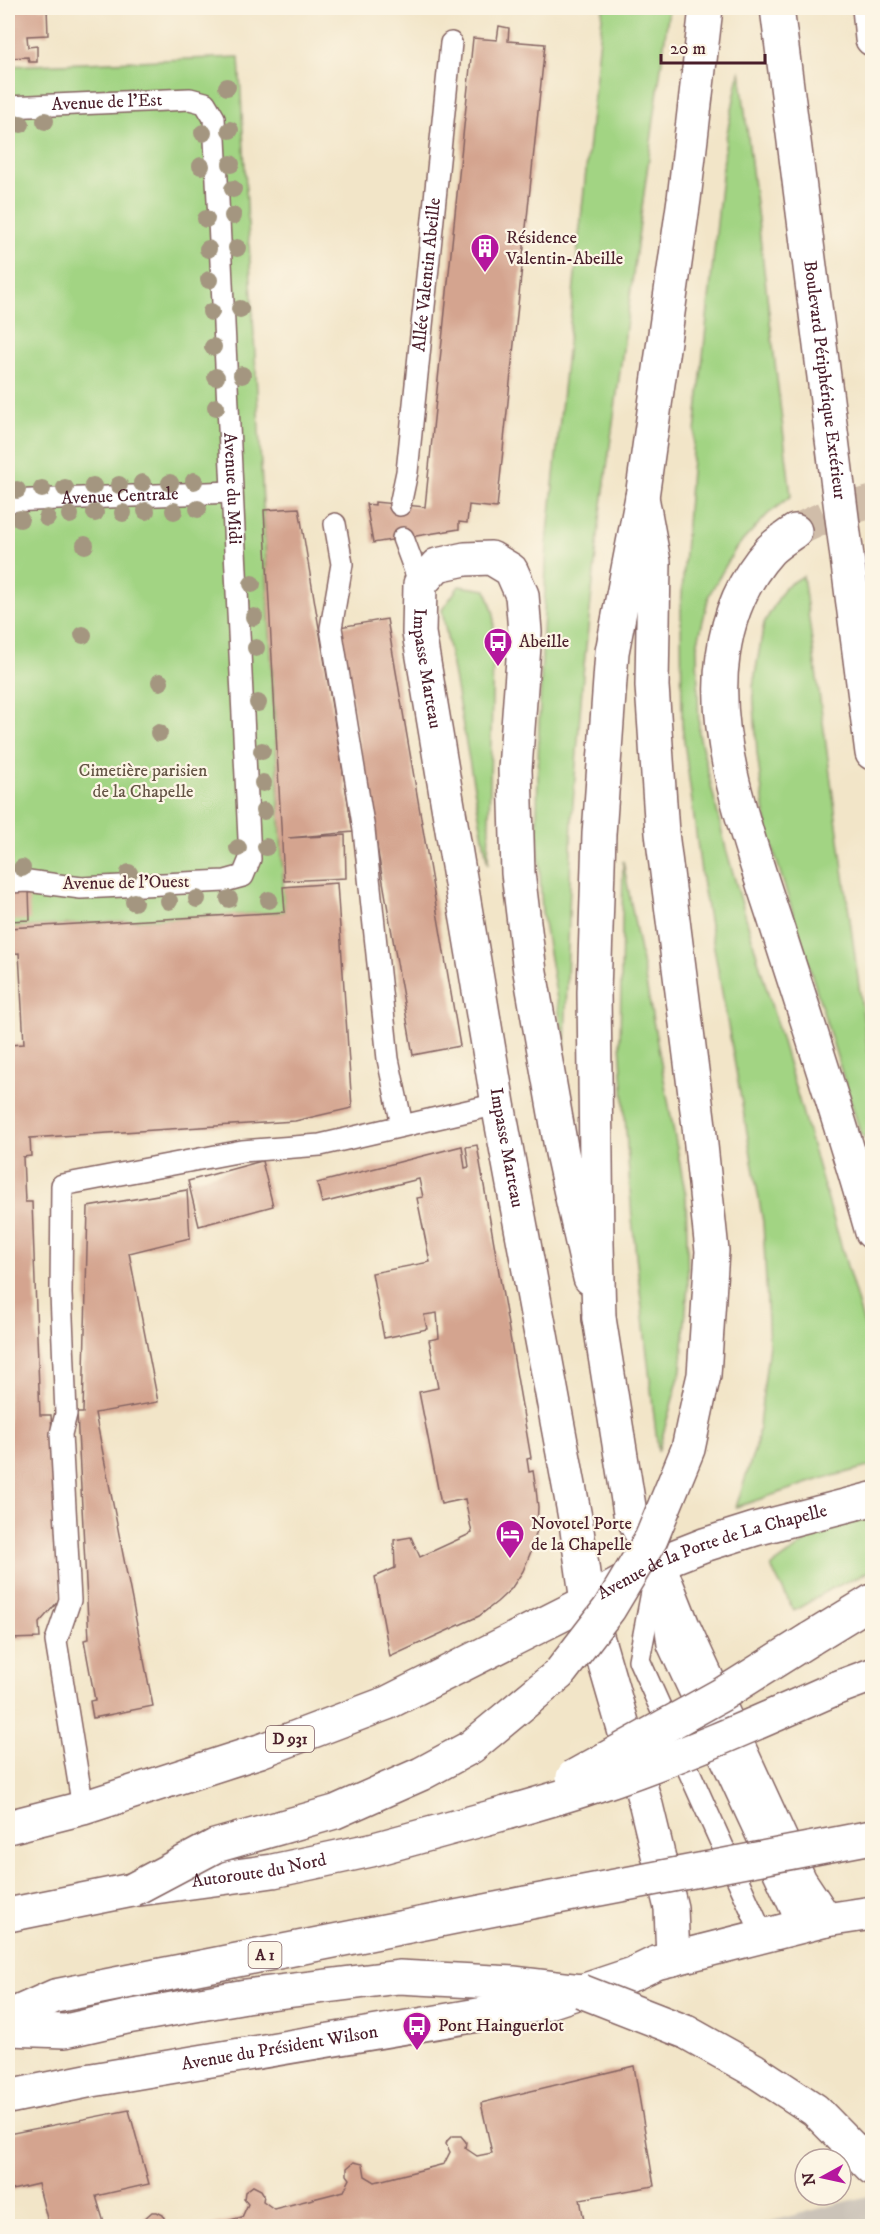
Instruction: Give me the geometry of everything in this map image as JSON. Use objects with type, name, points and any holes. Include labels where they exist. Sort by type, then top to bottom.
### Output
[{"type":"main road","points":[[706,8],[684,199],[642,497],[612,652],[598,834],[594,992],[599,1318],[630,1513],[658,1563],[683,1626],[800,1881],[812,1924]]},
{"type":"main road","name":"Boulevard Périphérique Extérieur","points":[[777,8],[873,753]]},
{"type":"main road","points":[[869,8],[873,39]]},
{"type":"main road","points":[[132,1890],[215,1846],[334,1812],[421,1774],[471,1747],[559,1674],[609,1609],[651,1539],[688,1449],[704,1375],[712,1251],[699,1126],[662,833],[652,686],[654,562],[642,497]]},
{"type":"main road","points":[[795,531],[771,549],[754,570],[739,594],[729,623],[722,657],[720,698],[724,740],[752,849],[873,1232]]},
{"type":"main road","name":"Impasse Marteau","points":[[599,1318],[562,1153],[530,972],[518,873],[515,769],[525,632],[522,595],[511,570],[491,558],[465,559],[437,565],[420,584],[419,633],[498,1104],[576,1523],[587,1602],[646,1805],[671,1908],[665,1961]]},
{"type":"main road","name":"Avenue de la Porte de La Chapelle","points":[[83,1809],[260,1750],[387,1703],[587,1602],[658,1563],[755,1529],[873,1499]]},
{"type":"main road","points":[[506,1813],[721,1695],[873,1601]]},
{"type":"main road","points":[[506,1813],[594,1787],[645,1768],[754,1725],[834,1689],[873,1676]]},
{"type":"main road","name":"D 931","points":[[8,1827],[83,1809]]},
{"type":"main road","name":"Autoroute du Nord","points":[[8,1915],[132,1890],[273,1871],[360,1853],[506,1813]]},
{"type":"main road","name":"A 1","points":[[8,2017],[55,1996],[526,1903],[873,1838]]},
{"type":"main road","points":[[665,1961],[812,1924],[873,1913]]},
{"type":"main road","name":"Avenue du Président Wilson","points":[[8,2097],[92,2080],[543,2004],[665,1961]]},
{"type":"main road","points":[[8,2029],[65,2031],[246,1996],[399,1977],[513,1983],[581,1990],[686,2032],[754,2070],[815,2110],[873,2168]]},
{"type":"lane","name":"Allée Valentin Abeille","points":[[400,505],[407,472],[451,43]]},
{"type":"lane","name":"Avenue de l'Est","points":[[8,106],[190,99],[205,103]]},
{"type":"lane","name":"Avenue du Midi","points":[[205,103],[214,118],[250,859],[243,876]]},
{"type":"lane","name":"Avenue Centrale","points":[[8,501],[232,492]]},
{"type":"lane","points":[[335,524],[342,564],[331,628],[364,830],[388,1059],[402,1125]]},
{"type":"lane","points":[[403,538],[420,584]]},
{"type":"lane","name":"Avenue de l'Ouest","points":[[8,882],[28,881],[81,888],[225,881],[243,876]]},
{"type":"lane","points":[[83,1809],[56,1641],[70,1600],[61,1434],[66,1414],[61,1294],[62,1185],[242,1151],[320,1145],[498,1104]]},
{"type":"lane","points":[[658,1563],[639,1660],[763,1936]]},
{"type":"shaded area","points":[[872,2195],[872,2226],[752,2226],[826,2207],[853,2207],[853,2200]]},
{"type":"green space","points":[[603,8],[669,8],[599,527],[583,675],[572,817],[565,1047],[542,911],[537,817],[539,724],[547,543]]},
{"type":"green space","name":"Cimetière parisien de la Chapelle","points":[[239,57],[285,912],[8,928],[8,66]]},
{"type":"green space","points":[[740,70],[791,496],[768,514],[736,548],[709,595],[697,646],[699,734],[726,849],[872,1352],[872,1466],[821,1479],[736,1507],[757,1442],[769,1344],[763,1222],[702,880],[682,725],[681,607],[691,470],[726,138]]},
{"type":"green space","points":[[803,576],[872,1081],[872,1141],[861,1135],[767,829],[757,753],[753,687],[764,623],[785,587]]},
{"type":"green space","points":[[459,586],[486,590],[494,614],[488,865],[442,610]]},
{"type":"green space","points":[[623,861],[686,1196],[688,1286],[681,1370],[658,1452],[632,1219],[620,1043]]},
{"type":"green space","points":[[872,1510],[872,1570],[831,1589],[794,1611],[771,1567],[817,1534]]},
{"type":"building","points":[[8,8],[47,8],[48,35],[27,36],[28,47],[37,46],[37,62],[29,62],[28,57],[8,58]]},
{"type":"building","name":"Résidence Valentin-Abeille","points":[[499,26],[509,28],[508,41],[545,44],[497,508],[469,505],[467,523],[459,522],[459,529],[373,543],[366,504],[375,505],[375,502],[425,507],[473,38],[497,40]]},
{"type":"building","points":[[299,508],[353,832],[288,838],[345,835],[346,878],[284,881],[264,510]]},
{"type":"building","points":[[387,619],[460,1046],[413,1055],[339,627]]},
{"type":"building","points":[[337,883],[352,1108],[295,1121],[30,1138],[31,1156],[23,1157],[25,1202],[32,1202],[40,1415],[51,1415],[61,1598],[39,1623],[40,1638],[10,1639],[8,1587],[8,1045],[24,1044],[19,953],[8,954],[8,928],[285,912],[283,887]]},
{"type":"building","points":[[29,890],[30,920],[8,921],[8,891]]},
{"type":"building","points":[[477,1145],[531,1458],[527,1459],[529,1472],[533,1471],[536,1489],[537,1530],[523,1571],[511,1589],[497,1602],[479,1616],[390,1657],[375,1577],[395,1568],[394,1540],[411,1537],[420,1557],[472,1533],[465,1499],[441,1504],[419,1392],[438,1388],[429,1340],[439,1338],[437,1313],[424,1315],[427,1329],[384,1338],[372,1273],[430,1262],[417,1198],[423,1197],[419,1179],[322,1203],[317,1183],[462,1146],[465,1168],[469,1167],[466,1147]]},
{"type":"building","points":[[262,1161],[273,1206],[199,1226],[188,1181]]},
{"type":"building","points":[[187,1190],[190,1238],[129,1253],[158,1402],[95,1413],[153,1706],[93,1718],[90,1701],[95,1700],[84,1640],[89,1639],[77,1413],[83,1413],[88,1207]]},
{"type":"building","points":[[634,2066],[654,2186],[580,2199],[585,2226],[208,2226],[242,2217],[248,2204],[244,2199],[245,2192],[253,2186],[261,2190],[264,2195],[263,2201],[274,2209],[344,2191],[350,2179],[347,2175],[347,2168],[354,2162],[363,2164],[365,2176],[375,2182],[444,2164],[450,2152],[446,2144],[452,2136],[461,2136],[466,2142],[465,2148],[477,2156],[492,2153],[481,2103]]},
{"type":"building","points":[[129,2110],[149,2184],[96,2196],[105,2226],[49,2226],[38,2184],[8,2191],[8,2134]]},
{"type":"building","points":[[152,2212],[163,2215],[165,2221],[163,2226],[146,2226],[144,2219]]},
{"type":"tunnel","points":[[795,531],[836,512],[872,502]]},
{"type":"place","name":"Résidence Valentin-Abeille","points":[[485,274]]},
{"type":"place","name":"Abeille","points":[[498,668]]},
{"type":"place","name":"Novotel Porte de la Chapelle","points":[[510,1560]]},
{"type":"place","name":"Pont Hainguerlot","points":[[417,2052]]}]
